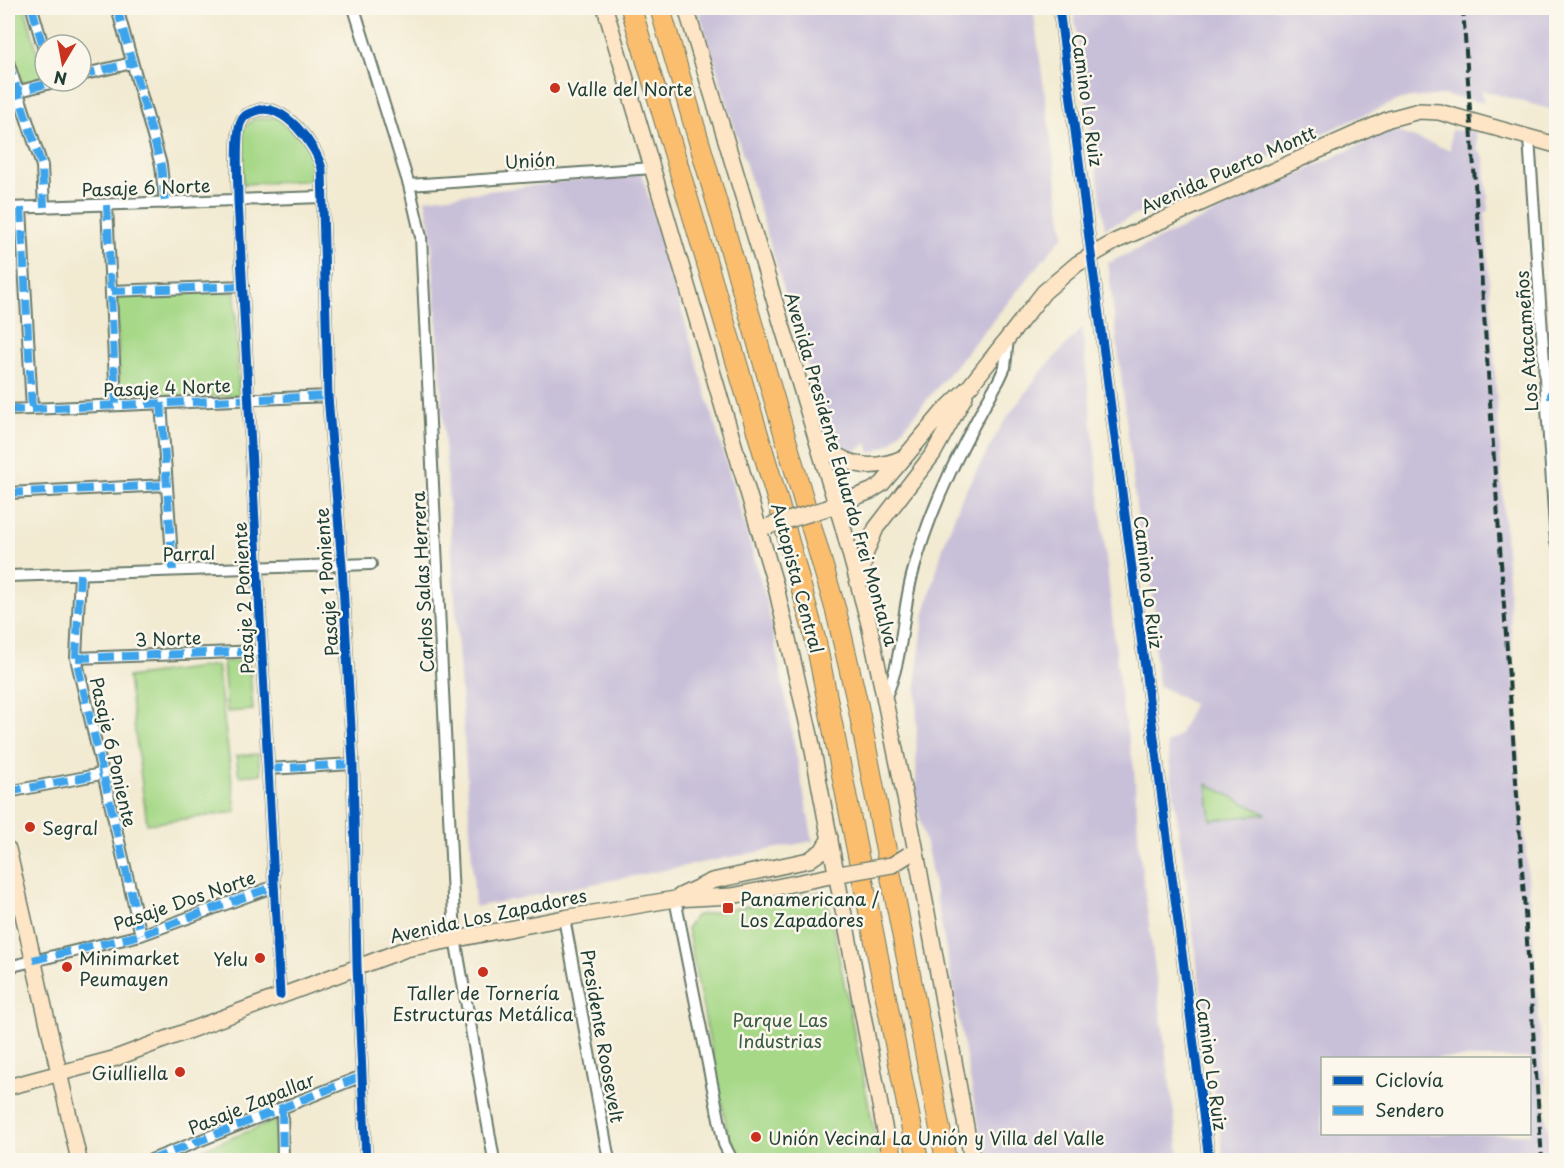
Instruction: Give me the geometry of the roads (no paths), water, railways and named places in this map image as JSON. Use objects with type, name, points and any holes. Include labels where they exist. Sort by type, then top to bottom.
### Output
[{"type":"highway","name":"Autopista Central","points":[[631,8],[779,506],[816,642],[918,1161]]},
{"type":"highway","name":"Autopista Central","points":[[660,8],[836,611],[860,716],[946,1161]]},
{"type":"main road","points":[[605,8],[765,527],[830,838],[842,874],[891,1156]]},
{"type":"main road","name":"Avenida Presidente Eduardo Frei Montalva","points":[[686,8],[815,436],[830,507],[859,584],[885,698],[911,848],[972,1161]]},
{"type":"main road","name":"Avenida Puerto Montt","points":[[765,527],[830,507],[882,484],[942,413],[970,386],[1050,286],[1093,253],[1389,119],[1410,113],[1439,112],[1557,145]]},
{"type":"main road","name":"Avenida Puerto Montt","points":[[859,584],[866,552],[876,528],[933,454],[970,386]]},
{"type":"main road","points":[[815,436],[837,457],[854,465],[879,466],[908,456]]},
{"type":"main road","name":"Avenida Los Zapadores","points":[[675,899],[712,881],[809,860],[822,851],[830,838]]},
{"type":"main road","name":"Avenida Los Zapadores","points":[[8,1087],[113,1059],[406,949],[564,918],[675,899],[732,896],[892,865],[911,848]]},
{"type":"main road","points":[[8,849],[12,892],[33,960],[79,1161]]},
{"type":"street","points":[[32,8],[39,33]]},
{"type":"street","points":[[117,8],[161,165],[165,203]]},
{"type":"street","name":"Carlos Salas Herrera","points":[[354,8],[409,185],[421,237],[455,938],[494,1161]]},
{"type":"street","name":"Camino Lo Ruiz","points":[[1059,8],[1093,253],[1148,706],[1209,1161]]},
{"type":"street","points":[[8,62],[12,93],[42,166],[44,207]]},
{"type":"street","points":[[93,72],[132,63]]},
{"type":"street","points":[[12,93],[33,87]]},
{"type":"street","name":"Pasaje 1 Poniente","points":[[238,200],[238,132],[247,114],[261,109],[278,111],[296,126],[321,162],[328,396],[342,565],[353,764],[357,966],[366,1161]]},
{"type":"street","name":"Los Atacameños","points":[[1529,138],[1552,395],[1557,542]]},
{"type":"street","name":"Unión","points":[[409,185],[653,168]]},
{"type":"street","name":"Pasaje 6 Norte","points":[[8,208],[322,197]]},
{"type":"street","name":"Pasaje 2 Poniente","points":[[238,200],[280,995]]},
{"type":"street","points":[[107,205],[116,405]]},
{"type":"street","points":[[21,208],[32,409]]},
{"type":"street","points":[[111,291],[243,286]]},
{"type":"street","points":[[885,698],[898,660],[910,582],[924,532],[954,463],[1005,367],[1008,337]]},
{"type":"street","name":"Pasaje 4 Norte","points":[[8,410],[328,396]]},
{"type":"street","points":[[161,403],[172,570]]},
{"type":"street","points":[[8,493],[167,486]]},
{"type":"street","name":"Parral","points":[[8,576],[371,564]]},
{"type":"street","name":"Pasaje 6 Poniente","points":[[80,574],[76,658],[101,774],[141,935]]},
{"type":"street","name":"3 Norte","points":[[76,658],[262,651]]},
{"type":"street","points":[[268,769],[353,764]]},
{"type":"street","points":[[8,792],[101,774]]},
{"type":"street","name":"Pasaje Dos Norte","points":[[8,967],[141,935],[275,886]]},
{"type":"street","points":[[675,899],[724,1144],[732,1161]]},
{"type":"street","name":"Presidente Roosevelt","points":[[564,918],[609,1161]]},
{"type":"street","name":"Pasaje Zapallar","points":[[151,1161],[362,1076]]},
{"type":"street","points":[[282,1108],[283,1161]]},
{"type":"street","points":[[184,1148],[187,1161]]},
{"type":"railway","points":[[1463,8],[1542,1160]]},
{"type":"place","name":"Valle del Norte","points":[[555,88]]},
{"type":"place","name":"Segral","points":[[30,827]]},
{"type":"place","name":"Panamericana / Los Zapadores","points":[[728,908]]},
{"type":"place","name":"Yelu","points":[[260,958]]},
{"type":"place","name":"Minimarket Peumayen","points":[[67,967]]},
{"type":"place","name":"Taller de Tornería Estructuras Metálica","points":[[483,972]]},
{"type":"place","name":"Giulliella","points":[[180,1072]]},
{"type":"place","name":"Unión Vecinal La Unión y Villa del Valle","points":[[756,1137]]},
{"type":"park label","name":"Parque Las Industrias","points":[[780,1029]]}]
